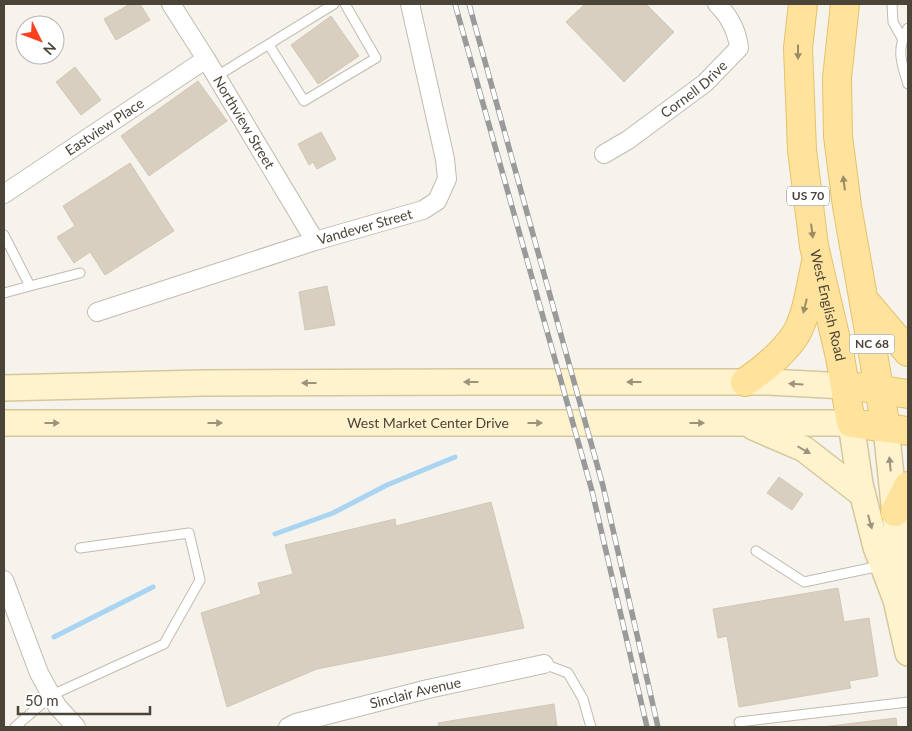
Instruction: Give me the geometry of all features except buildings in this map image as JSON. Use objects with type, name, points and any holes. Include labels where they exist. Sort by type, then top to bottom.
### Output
[{"type":"main road","name":"West English Road","points":[[803,4],[798,48],[802,150],[814,246],[840,357],[862,494],[876,547],[905,626],[908,654]]},
{"type":"main road","name":"West English Road","points":[[845,4],[837,78],[838,136],[847,206],[879,389],[897,430],[895,512],[897,533],[896,600]]},
{"type":"main road","points":[[745,382],[767,367],[796,333],[802,318],[817,258]]},
{"type":"main road","name":"US 70","points":[[864,300],[908,352]]},
{"type":"main road","points":[[4,388],[203,383],[745,382],[845,386],[908,394]]},
{"type":"main road","name":"West Market Center Drive","points":[[4,423],[851,423]]},
{"type":"main road","points":[[744,423],[804,449],[862,494]]},
{"type":"main road","points":[[851,423],[897,430]]},
{"type":"main road","points":[[895,512],[908,486]]},
{"type":"street","name":"Northview Street","points":[[171,4],[315,241]]},
{"type":"street","name":"Vandever Street","points":[[97,312],[315,241],[422,210],[437,201],[447,179],[445,159],[410,4]]},
{"type":"street","name":"Cornell Drive","points":[[604,154],[628,140],[705,83],[739,48],[738,37],[728,15],[717,4]]},
{"type":"street","name":"Eastview Place","points":[[4,194],[206,59]]},
{"type":"street","points":[[4,580],[39,672],[58,706],[76,727]]},
{"type":"street","name":"Sinclair Avenue","points":[[288,727],[296,723],[428,690],[544,664]]},
{"type":"lane","points":[[216,76],[334,4]]},
{"type":"lane","points":[[269,45],[304,101],[376,58],[345,4]]},
{"type":"lane","points":[[892,4],[892,22],[902,38]]},
{"type":"lane","points":[[908,28],[902,38],[900,60],[908,81]]},
{"type":"lane","points":[[4,235],[30,286]]},
{"type":"lane","points":[[4,293],[80,273]]},
{"type":"lane","points":[[15,727],[52,695],[164,644],[200,580],[189,533],[80,548]]},
{"type":"lane","points":[[756,551],[804,582],[883,566]]},
{"type":"lane","points":[[544,664],[568,673],[583,699],[591,727]]},
{"type":"lane","points":[[739,722],[908,702]]},
{"type":"waterway","points":[[275,534],[333,513],[387,485],[455,457]]},
{"type":"waterway","points":[[54,637],[153,587]]},
{"type":"railway","points":[[455,4],[592,491],[647,727]]},
{"type":"railway","points":[[469,4],[603,486],[658,727]]}]
